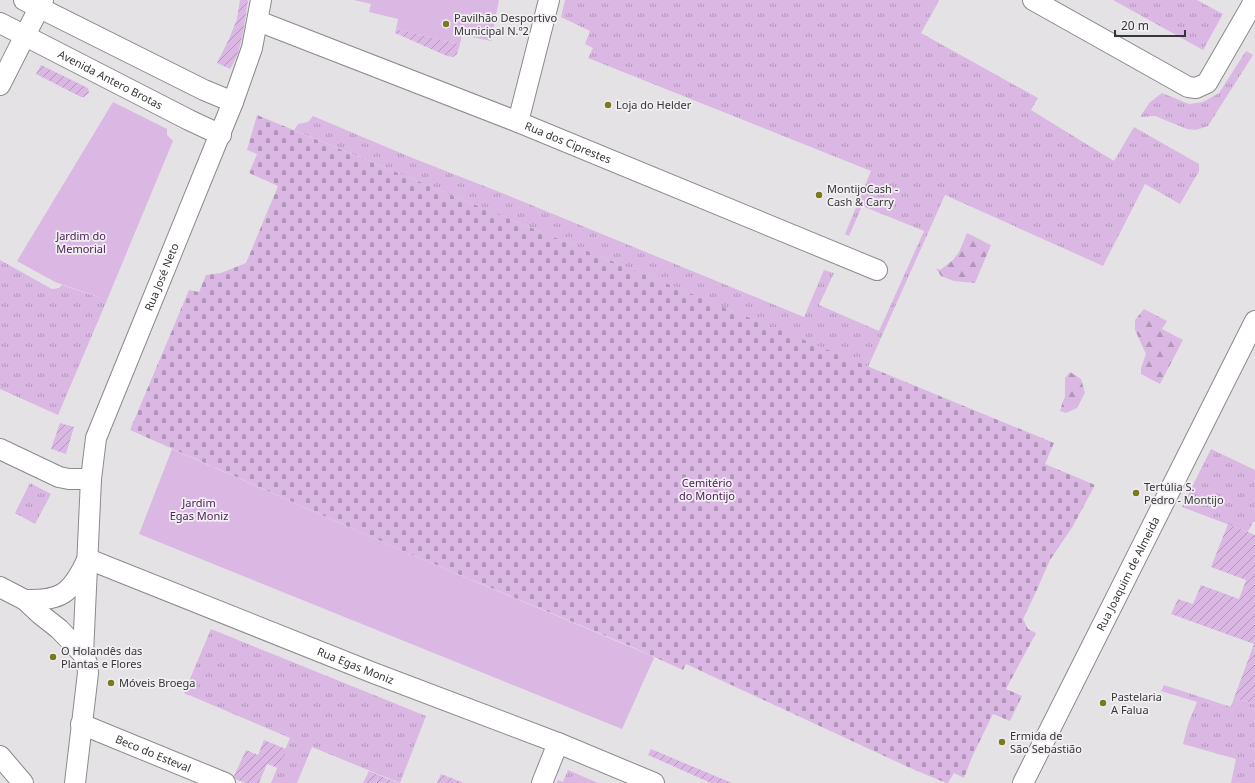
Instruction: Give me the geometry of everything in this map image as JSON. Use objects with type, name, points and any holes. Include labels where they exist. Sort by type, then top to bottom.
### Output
[{"type":"street","name":"Rua José Neto","points":[[82,654],[91,479],[96,438],[234,102],[252,48],[261,0]]},
{"type":"street","points":[[518,122],[549,0]]},
{"type":"street","points":[[1033,0],[1188,87],[1196,88],[1207,83],[1252,5],[1253,0]]},
{"type":"street","points":[[0,85],[25,35],[35,3],[204,90],[234,102]]},
{"type":"street","name":"Rua dos Ciprestes","points":[[258,21],[518,122],[877,270]]},
{"type":"street","name":"Avenida Antero Brotas","points":[[0,22],[189,120],[221,135]]},
{"type":"street","name":"Rua Joaquim de Almeida","points":[[1023,783],[1255,322]]},
{"type":"street","points":[[0,449],[60,477],[91,479]]},
{"type":"street","points":[[25,600],[43,600],[58,597],[80,576],[88,559]]},
{"type":"street","name":"Rua Egas Moniz","points":[[88,559],[371,672],[558,743],[621,776],[654,783]]},
{"type":"street","points":[[0,587],[25,600],[58,629],[82,654],[87,663],[88,673],[75,783]]},
{"type":"street","name":"Beco do Esteval","points":[[81,724],[225,783]]},
{"type":"street","points":[[542,783],[558,743]]},
{"type":"street","points":[[0,756],[24,783]]},
{"type":"green space","points":[[240,0],[248,0],[240,45],[230,69],[217,63],[237,19]]},
{"type":"green space","name":"Pavilhão Desportivo Municipal N.º2","points":[[354,0],[499,0],[491,41],[462,35],[460,44],[396,29],[398,19],[369,12],[371,4]]},
{"type":"green space","points":[[565,0],[938,0],[939,1],[921,33],[1038,98],[1031,110],[1114,161],[1134,127],[1199,164],[1199,171],[1180,204],[1145,184],[1103,266],[945,195],[868,367],[294,130],[298,124],[308,122],[313,116],[804,317],[824,270],[834,273],[819,305],[879,331],[924,231],[862,206],[849,236],[845,234],[871,171],[588,58],[593,48],[585,44],[590,31],[561,17]]},
{"type":"green space","points":[[1113,0],[1197,0],[1223,14],[1203,50]]},
{"type":"green space","points":[[396,29],[460,44],[457,54],[453,57],[447,56],[395,33]]},
{"type":"green space","points":[[1246,51],[1253,55],[1208,126],[1196,130],[1187,129],[1155,116],[1140,117],[1150,102],[1162,93],[1189,104],[1203,102],[1219,93]]},
{"type":"green space","points":[[41,65],[88,88],[89,93],[84,97],[81,97],[36,74]]},
{"type":"green space","name":"Jardim do Memorial","points":[[113,102],[167,129],[167,135],[173,141],[107,300],[55,282],[17,261]]},
{"type":"green space","name":"Cemitério do Montijo","points":[[257,115],[1054,443],[1045,464],[1095,485],[1073,526],[1050,560],[1023,619],[1028,629],[1036,633],[1006,689],[1022,696],[1010,721],[993,714],[972,757],[964,778],[954,773],[948,783],[946,783],[908,767],[686,664],[683,670],[630,646],[410,554],[130,430],[189,290],[199,292],[206,275],[221,273],[246,263],[278,186],[249,173],[257,154],[247,150]]},
{"type":"green space","points":[[967,233],[991,245],[975,283],[954,281],[941,276],[936,268],[940,270],[953,260],[959,252]]},
{"type":"green space","points":[[0,260],[52,289],[59,288],[62,285],[107,300],[58,415],[0,389]]},
{"type":"green space","points":[[1144,309],[1167,321],[1162,329],[1183,340],[1160,384],[1141,374],[1141,368],[1146,354],[1135,330],[1135,320]]},
{"type":"green space","points":[[1070,372],[1081,379],[1085,393],[1077,408],[1066,413],[1060,411],[1065,397],[1065,378]]},
{"type":"green space","points":[[60,423],[74,427],[66,454],[51,449]]},
{"type":"green space","name":"Jardim Egas Moniz","points":[[172,449],[410,554],[652,656],[654,658],[622,729],[139,534]]},
{"type":"green space","points":[[1211,449],[1255,470],[1255,522],[1253,522],[1248,532],[1182,507]]},
{"type":"green space","points":[[30,483],[51,494],[35,524],[15,513]]},
{"type":"green space","points":[[1228,524],[1255,535],[1255,704],[1234,698],[1254,644],[1171,614],[1178,599],[1193,604],[1201,585],[1239,599],[1246,580],[1211,567]]},
{"type":"green space","points":[[211,629],[426,716],[400,783],[312,747],[297,783],[271,783],[290,738],[184,693]]},
{"type":"green space","points":[[1164,685],[1231,707],[1234,698],[1255,704],[1255,783],[1231,783],[1236,759],[1183,744],[1188,724],[1197,702],[1161,691]]},
{"type":"green space","points":[[264,740],[286,749],[278,768],[267,764],[259,783],[245,783],[233,778],[246,750],[258,755]]},
{"type":"green space","points":[[651,749],[732,783],[711,783],[648,755]]},
{"type":"green space","points":[[568,770],[598,783],[557,783],[558,780],[563,782]]},
{"type":"green space","points":[[369,771],[398,783],[363,783]]},
{"type":"green space","points":[[441,774],[464,783],[437,783]]},
{"type":"place","name":"Pavilhão Desportivo Municipal N.º2","points":[[446,24]]},
{"type":"place","name":"Loja do Helder","points":[[608,105]]},
{"type":"place","name":"MontijoCash - Cash & Carry","points":[[819,195]]},
{"type":"place","name":"Tertúlia S. Pedro - Montijo","points":[[1136,493]]},
{"type":"place","name":"O Holandês das Plantas e Flores","points":[[53,657]]},
{"type":"place","name":"Móveis Broega","points":[[111,683]]},
{"type":"place","name":"Pastelaria A Falua","points":[[1103,703]]},
{"type":"place","name":"Ermida de São Sebastião","points":[[1002,742]]}]
